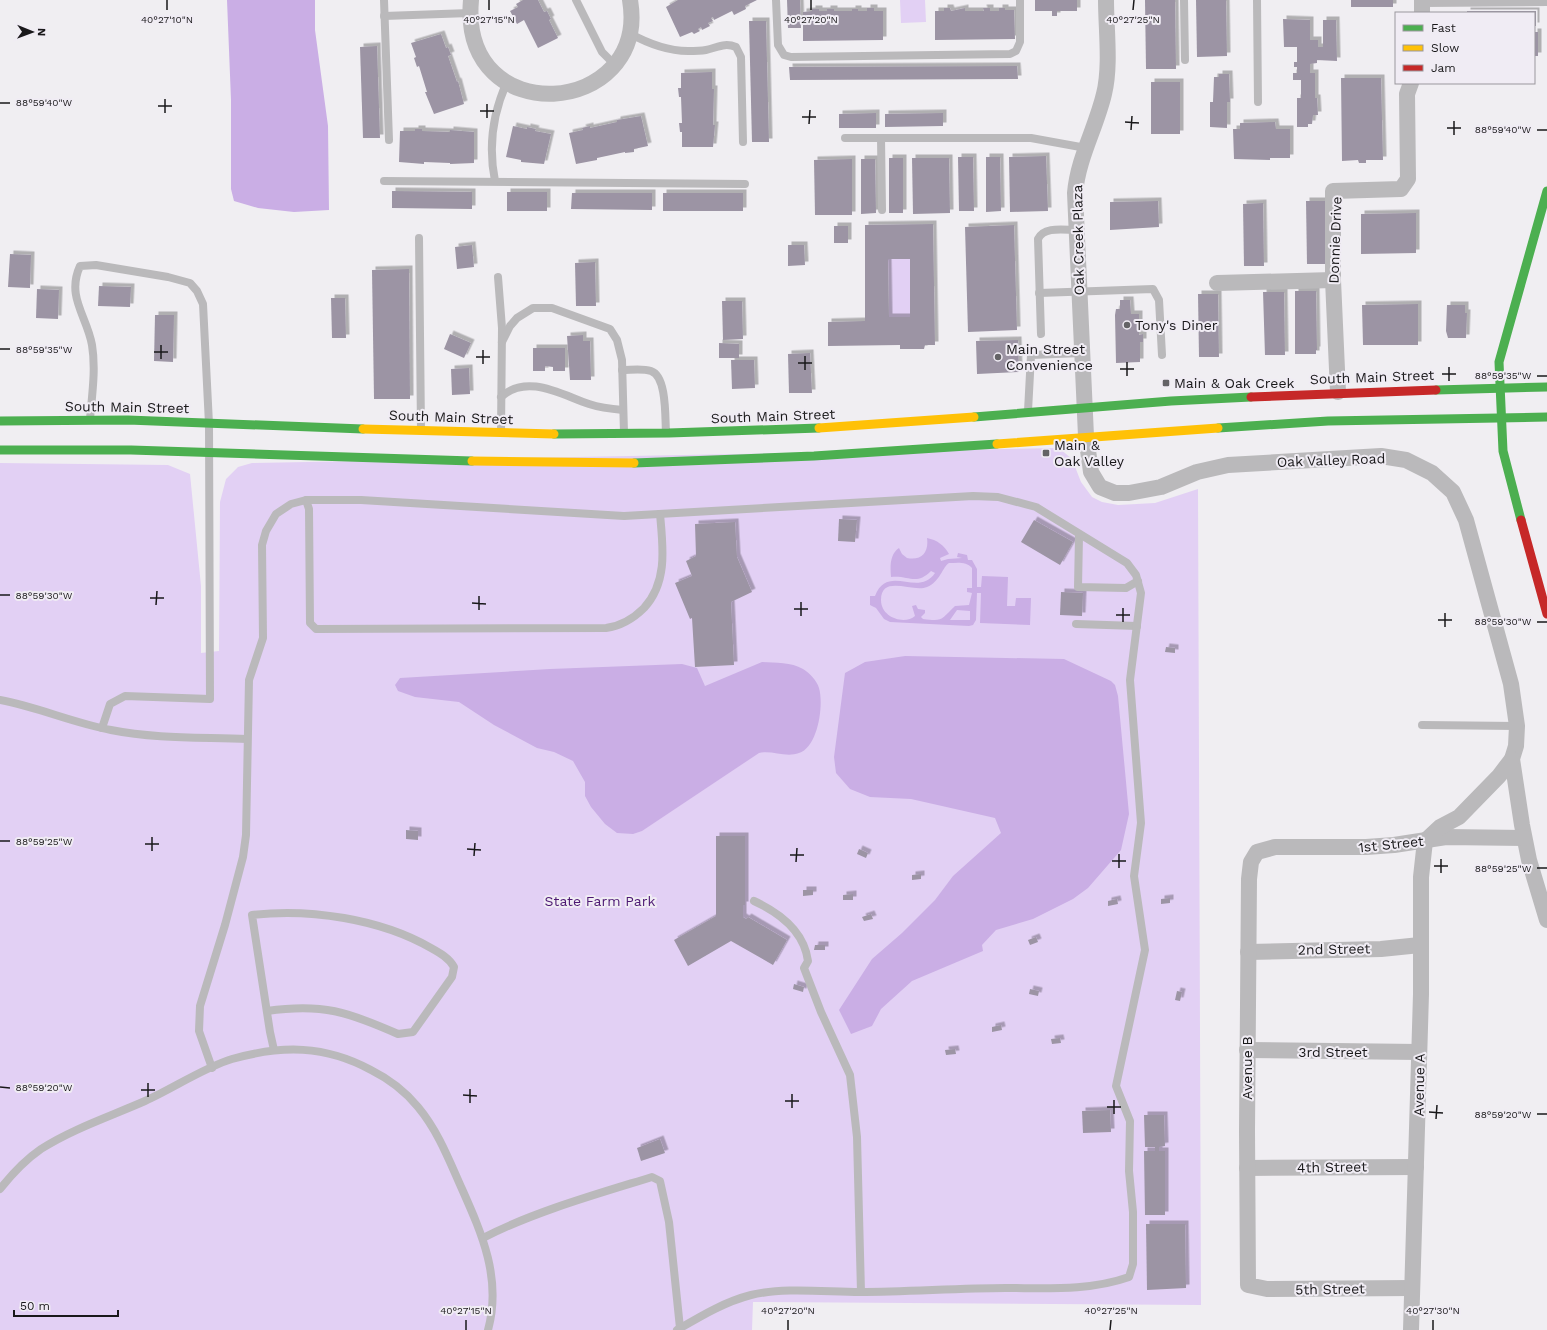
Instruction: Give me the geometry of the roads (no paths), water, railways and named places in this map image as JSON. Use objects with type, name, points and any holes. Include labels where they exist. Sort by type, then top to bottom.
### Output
[{"type":"highway","points":[[1547,191],[1517,303],[1499,362],[1500,416],[1503,451],[1547,614]]},
{"type":"highway","points":[[1488,368],[1499,362]]},
{"type":"highway","points":[[1454,389],[1471,378]]},
{"type":"highway","name":"South Main Street","points":[[0,421],[89,420],[422,431],[668,436],[833,428],[1084,407],[1338,392],[1547,387]]},
{"type":"highway","points":[[0,450],[131,450],[529,463],[670,458],[721,461],[859,454],[1086,436],[1328,421],[1500,416],[1547,417]]},
{"type":"street","name":"Oak Creek Plaza","points":[[1086,436],[1075,193],[1077,177],[1105,92],[1107,74],[1106,0]]},
{"type":"street","points":[[470,7],[472,33],[479,52],[496,74],[518,88],[544,95],[570,92],[595,82],[614,64],[621,54],[629,33],[633,3]]},
{"type":"street","name":"Donnie Drive","points":[[1338,392],[1333,280],[1333,191],[1402,189],[1408,179],[1407,94],[1411,84]]},
{"type":"street","points":[[1217,283],[1333,280]]},
{"type":"street","name":"Oak Valley Road","points":[[1086,436],[1093,478],[1100,487],[1115,493],[1129,493],[1161,487],[1197,472],[1228,465],[1341,457],[1381,456],[1396,457],[1419,465],[1432,473],[1453,492],[1466,520],[1511,684],[1517,726],[1516,746],[1512,759],[1493,782],[1459,817],[1440,827],[1425,841]]},
{"type":"street","name":"Oak Valley Road","points":[[1512,759],[1524,838],[1547,920]]},
{"type":"street","name":"1st Street","points":[[1257,852],[1275,848],[1366,848],[1446,837],[1524,838]]},
{"type":"street","name":"Avenue A","points":[[1411,1330],[1419,1052],[1420,878],[1425,841]]},
{"type":"street","name":"Avenue B","points":[[1248,1285],[1247,1168],[1249,879],[1252,862],[1257,852]]},
{"type":"street","name":"2nd Street","points":[[1248,952],[1382,949],[1420,945]]},
{"type":"street","name":"3rd Street","points":[[1248,1050],[1419,1052]]},
{"type":"street","name":"4th Street","points":[[1247,1168],[1416,1167]]},
{"type":"street","name":"5th Street","points":[[1248,1285],[1267,1289],[1412,1288]]},
{"type":"lane","points":[[384,0],[389,140]]},
{"type":"lane","points":[[576,0],[602,52],[614,64]]},
{"type":"lane","points":[[776,0],[778,45],[784,55],[791,57],[1010,54],[1016,51],[1020,42],[1020,0]]},
{"type":"lane","points":[[1184,0],[1185,60]]},
{"type":"lane","points":[[1257,0],[1258,102]]},
{"type":"lane","points":[[1422,5],[1547,2]]},
{"type":"lane","points":[[384,16],[470,7]]},
{"type":"lane","points":[[629,33],[640,40],[668,49],[687,51],[706,50],[726,44],[736,47],[741,57],[743,142]]},
{"type":"lane","points":[[495,181],[491,162],[490,140],[498,101],[507,82]]},
{"type":"lane","points":[[845,138],[1031,138],[1086,148]]},
{"type":"lane","points":[[881,138],[882,210]]},
{"type":"lane","points":[[384,181],[745,184]]},
{"type":"lane","points":[[1041,334],[1037,244],[1040,234],[1046,231],[1077,230]]},
{"type":"lane","points":[[419,238],[422,431]]},
{"type":"lane","points":[[89,420],[94,376],[92,345],[75,295],[75,277],[80,266],[96,265],[168,277],[190,283],[197,291],[203,304],[209,424],[210,699],[125,696],[110,704],[102,728]]},
{"type":"lane","points":[[498,277],[502,342],[501,433]]},
{"type":"lane","points":[[1039,293],[1153,289],[1159,300],[1162,355]]},
{"type":"lane","points":[[502,342],[510,326],[533,308],[552,308],[610,329],[614,333],[619,347],[622,370],[624,434]]},
{"type":"lane","points":[[1028,412],[1031,355],[1082,353]]},
{"type":"lane","points":[[622,370],[652,371],[657,375],[664,397],[668,436]]},
{"type":"lane","points":[[501,397],[509,390],[524,387],[540,387],[561,392],[606,409],[623,410]]},
{"type":"lane","points":[[212,1068],[199,1031],[200,1006],[225,925],[243,858],[248,813],[247,739],[249,680],[263,638],[262,545],[266,531],[276,514],[291,504],[306,500],[361,500],[624,516],[986,496],[1016,501],[1036,508],[1126,564],[1136,575],[1141,593],[1130,680],[1141,823],[1134,876],[1145,950],[1116,1086],[1130,1121],[1129,1171],[1133,1212],[1133,1264],[1129,1277],[1112,1283],[1065,1288],[788,1292],[752,1295],[724,1304],[678,1329],[669,1222],[660,1181],[652,1177],[593,1195],[498,1230],[483,1238]]},
{"type":"lane","points":[[306,500],[309,509],[310,623],[316,628],[599,628],[619,626],[639,613],[649,602],[659,586],[662,563],[660,514]]},
{"type":"lane","points":[[1079,536],[1078,587],[1126,588],[1138,581]]},
{"type":"lane","points":[[1076,624],[1137,626]]},
{"type":"lane","points":[[0,700],[21,704],[102,728],[132,733],[176,737],[247,739]]},
{"type":"lane","points":[[1422,725],[1517,726]]},
{"type":"lane","points":[[754,901],[784,919],[799,934],[807,952],[808,961],[804,968],[821,1012],[850,1075],[857,1137],[861,1292]]},
{"type":"lane","points":[[267,1011],[315,1007],[364,1018],[398,1034],[413,1032],[452,977],[454,967],[451,960],[418,940],[364,923],[322,915],[294,912],[252,914],[267,1011],[274,1050]]},
{"type":"lane","points":[[0,1189],[18,1168],[41,1149],[74,1132],[168,1090],[230,1060],[274,1050],[296,1049],[327,1052],[340,1055],[382,1076],[406,1093],[418,1106],[439,1138],[487,1249],[492,1287],[492,1305],[488,1330]]},
{"type":"place","name":"Tony's Diner","points":[[1127,325]]},
{"type":"place","name":"Main Street Convenience","points":[[998,357]]},
{"type":"place","name":"Main & Oak Creek","points":[[1166,383]]},
{"type":"place","name":"Main & Oak Valley","points":[[1046,453]]},
{"type":"park label","name":"State Farm Park","points":[[600,901]]}]
